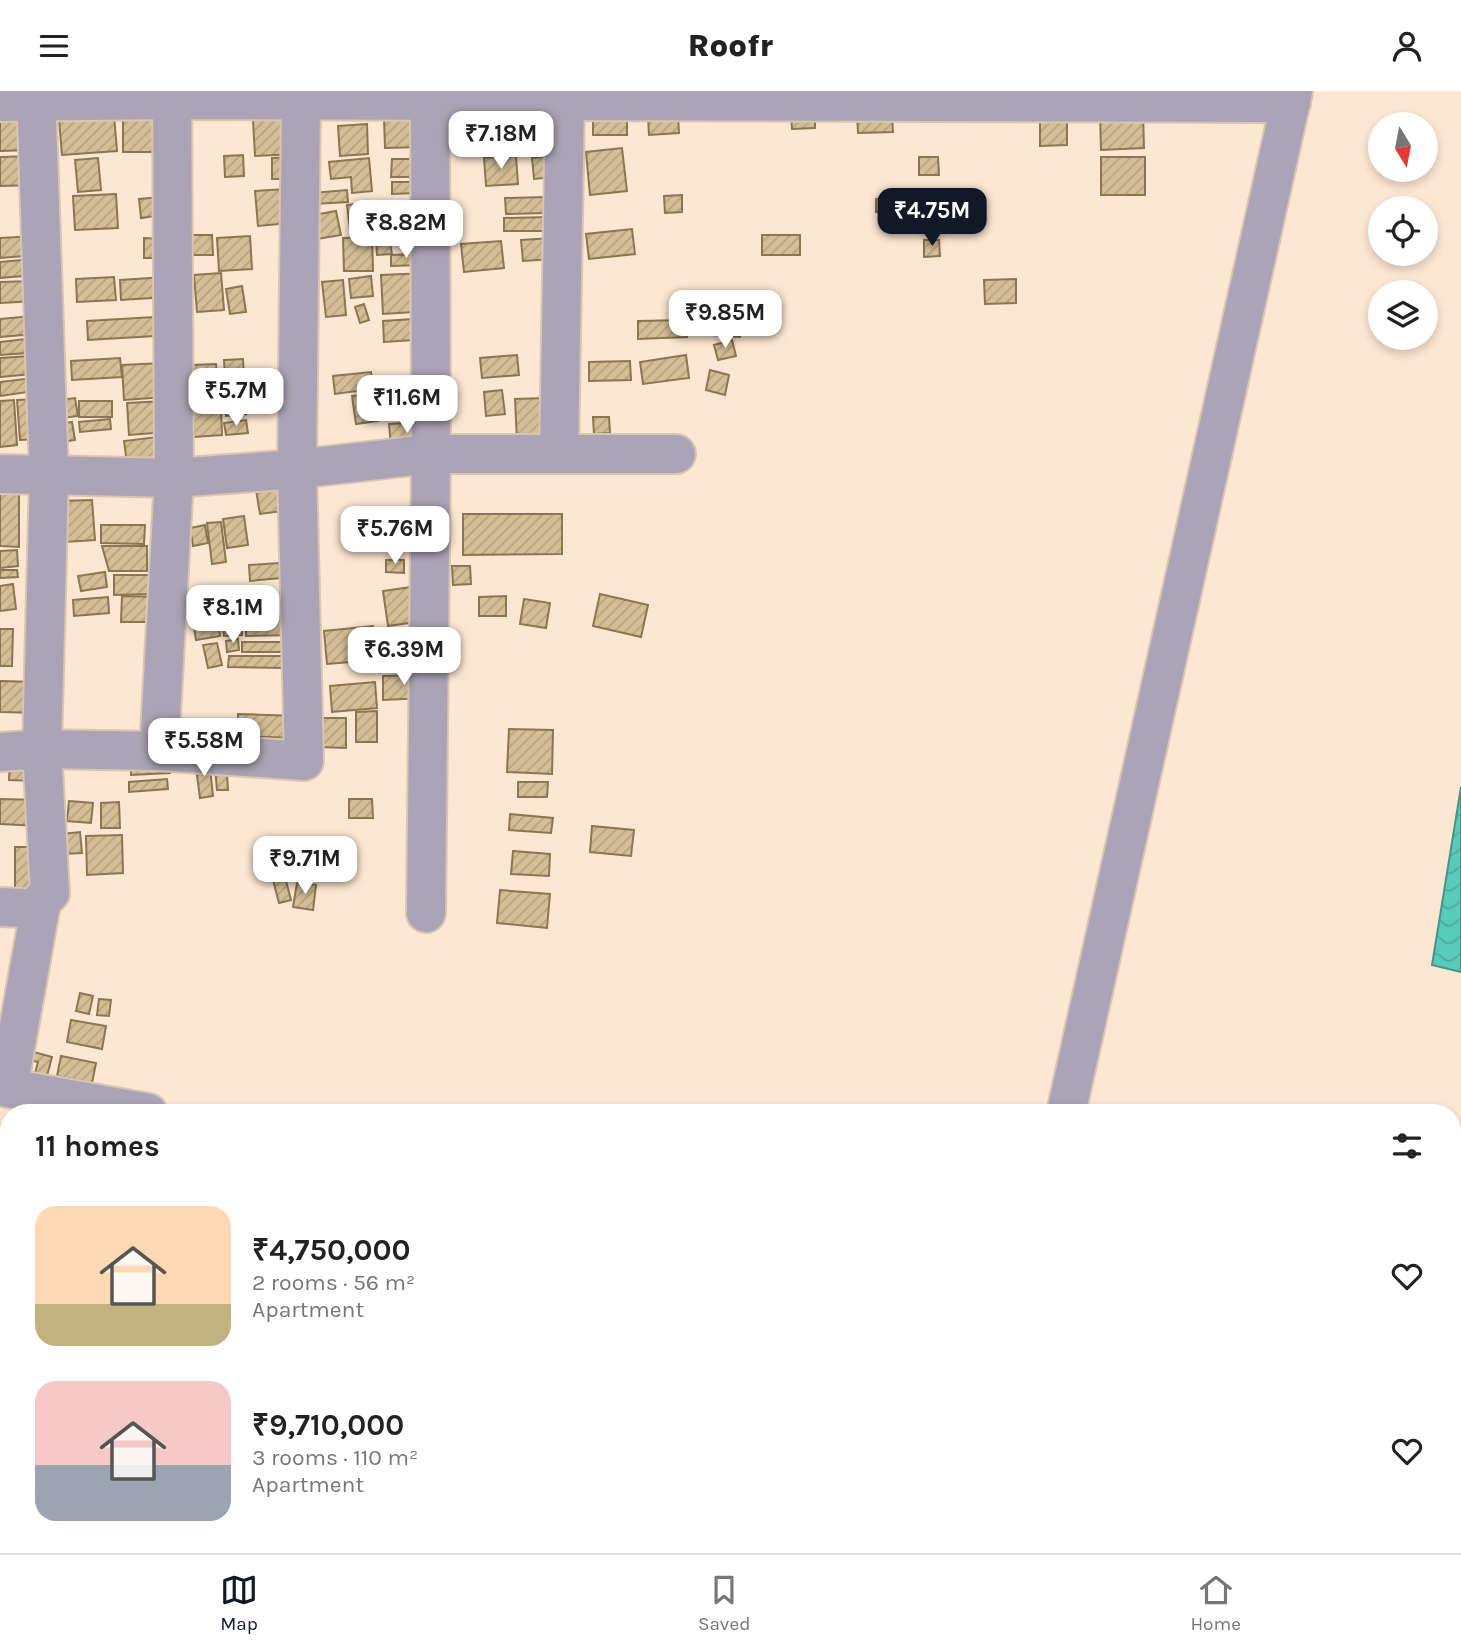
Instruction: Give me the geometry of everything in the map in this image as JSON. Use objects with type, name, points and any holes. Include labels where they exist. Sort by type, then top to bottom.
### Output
[{"type":"street","points":[[159,751],[174,478],[172,96]]},
{"type":"street","points":[[98,1104],[4,1087],[40,909],[43,899],[50,893],[42,749],[49,475],[24,98],[172,96],[301,100],[565,100],[1292,97],[1068,1104]]},
{"type":"street","points":[[0,752],[42,749],[159,751],[304,761],[297,469],[301,100]]},
{"type":"street","points":[[426,913],[431,454],[430,100]]},
{"type":"street","points":[[559,454],[565,100]]},
{"type":"street","points":[[0,474],[174,478],[297,469],[431,454],[676,454]]},
{"type":"street","points":[[0,907],[40,909]]},
{"type":"water","points":[[1461,787],[1461,972],[1432,965]]},
{"type":"building","points":[[1067,112],[1067,145],[1040,146],[1040,113]]},
{"type":"building","points":[[1143,112],[1144,148],[1101,150],[1100,114]]},
{"type":"building","points":[[29,114],[30,150],[0,151],[0,115]]},
{"type":"building","points":[[892,114],[893,132],[858,133],[857,115]]},
{"type":"building","points":[[114,115],[117,151],[62,155],[59,119]]},
{"type":"building","points":[[678,115],[679,133],[649,135],[648,117]]},
{"type":"building","points":[[791,115],[815,115],[815,128],[792,129]]},
{"type":"building","points":[[294,117],[296,154],[255,156],[253,120]]},
{"type":"building","points":[[421,117],[422,147],[385,148],[384,118]]},
{"type":"building","points":[[468,117],[502,119],[500,139],[466,136]]},
{"type":"building","points":[[553,117],[554,130],[508,133],[507,120]]},
{"type":"building","points":[[593,117],[627,117],[627,135],[593,135]]},
{"type":"building","points":[[123,118],[167,118],[167,152],[123,152]]},
{"type":"building","points":[[367,124],[368,154],[340,156],[338,126]]},
{"type":"building","points":[[551,136],[552,148],[513,149],[513,137]]},
{"type":"building","points":[[622,148],[627,191],[590,195],[586,152]]},
{"type":"building","points":[[243,155],[244,176],[225,177],[224,156]]},
{"type":"building","points":[[33,156],[34,185],[0,186],[0,157]]},
{"type":"building","points":[[516,156],[518,184],[486,186],[484,158]]},
{"type":"building","points":[[551,156],[553,177],[534,179],[532,158]]},
{"type":"building","points":[[293,157],[294,179],[272,179],[272,158]]},
{"type":"building","points":[[919,157],[938,157],[939,175],[919,175]]},
{"type":"building","points":[[1101,157],[1145,157],[1145,195],[1101,195]]},
{"type":"building","points":[[98,158],[101,190],[78,192],[75,160]]},
{"type":"building","points":[[369,158],[372,191],[352,193],[351,177],[331,179],[329,162]]},
{"type":"building","points":[[392,159],[418,159],[418,177],[391,177]]},
{"type":"building","points":[[392,182],[415,182],[416,193],[392,194]]},
{"type":"building","points":[[286,189],[289,223],[258,226],[255,191]]},
{"type":"building","points":[[347,190],[348,202],[314,204],[313,193]]},
{"type":"building","points":[[116,194],[118,228],[75,230],[73,196]]},
{"type":"building","points":[[682,195],[682,212],[665,213],[664,196]]},
{"type":"building","points":[[161,197],[162,215],[141,218],[139,199]]},
{"type":"building","points":[[545,197],[546,213],[506,214],[505,198]]},
{"type":"building","points":[[888,198],[888,212],[876,212],[876,199]]},
{"type":"building","points":[[378,202],[381,226],[350,229],[347,205]]},
{"type":"building","points":[[395,203],[415,204],[414,219],[394,219]]},
{"type":"building","points":[[336,211],[341,235],[311,240],[308,216]]},
{"type":"building","points":[[548,217],[548,231],[504,231],[504,218]]},
{"type":"building","points":[[415,224],[416,232],[392,234],[392,226]]},
{"type":"building","points":[[632,229],[635,254],[589,259],[586,234]]},
{"type":"building","points":[[192,235],[212,235],[213,255],[193,255]]},
{"type":"building","points":[[762,235],[800,235],[800,255],[762,255]]},
{"type":"building","points":[[35,236],[36,255],[0,258],[0,238]]},
{"type":"building","points":[[250,236],[252,269],[219,271],[217,238]]},
{"type":"building","points":[[372,237],[373,271],[344,271],[343,238]]},
{"type":"building","points":[[389,237],[392,254],[377,255],[376,239]]},
{"type":"building","points":[[144,238],[159,239],[159,258],[144,258]]},
{"type":"building","points":[[552,238],[554,259],[523,261],[521,240]]},
{"type":"building","points":[[924,240],[939,240],[940,256],[924,257]]},
{"type":"building","points":[[501,241],[504,268],[464,272],[461,244]]},
{"type":"building","points":[[421,254],[421,265],[391,266],[391,255]]},
{"type":"building","points":[[32,259],[34,275],[0,278],[0,262]]},
{"type":"building","points":[[221,273],[224,310],[197,312],[194,275]]},
{"type":"building","points":[[428,273],[430,311],[383,314],[381,275]]},
{"type":"building","points":[[371,276],[373,296],[351,298],[349,279]]},
{"type":"building","points":[[114,277],[116,300],[77,302],[76,279]]},
{"type":"building","points":[[166,277],[168,297],[121,300],[120,280]]},
{"type":"building","points":[[1016,279],[1016,303],[985,304],[984,280]]},
{"type":"building","points":[[343,280],[346,315],[326,317],[322,282]]},
{"type":"building","points":[[33,281],[35,301],[0,303],[0,282]]},
{"type":"building","points":[[242,286],[246,312],[230,314],[226,289]]},
{"type":"building","points":[[364,304],[369,320],[360,323],[355,307]]},
{"type":"building","points":[[32,316],[34,334],[0,337],[0,319]]},
{"type":"building","points":[[154,317],[155,336],[88,340],[87,321]]},
{"type":"building","points":[[428,318],[429,339],[384,342],[383,321]]},
{"type":"building","points":[[714,318],[742,320],[740,337],[713,335]]},
{"type":"building","points":[[686,320],[687,337],[638,339],[638,321]]},
{"type":"building","points":[[25,339],[27,353],[0,355],[0,342]]},
{"type":"building","points":[[732,340],[736,356],[718,360],[714,345]]},
{"type":"building","points":[[517,355],[519,375],[482,378],[480,358]]},
{"type":"building","points":[[686,355],[689,378],[643,384],[640,362]]},
{"type":"building","points":[[30,356],[32,374],[0,377],[0,358]]},
{"type":"building","points":[[120,358],[122,377],[72,380],[71,361]]},
{"type":"building","points":[[243,359],[244,376],[225,378],[224,360]]},
{"type":"building","points":[[630,361],[631,380],[589,381],[589,362]]},
{"type":"building","points":[[163,363],[165,397],[124,400],[122,365]]},
{"type":"building","points":[[216,364],[219,397],[193,398],[192,365]]},
{"type":"building","points":[[710,370],[729,375],[725,395],[706,390]]},
{"type":"building","points":[[371,372],[373,389],[335,394],[333,376]]},
{"type":"building","points":[[33,378],[35,391],[0,396],[0,382]]},
{"type":"building","points":[[502,390],[505,414],[486,416],[484,392]]},
{"type":"building","points":[[375,394],[378,421],[356,424],[352,396]]},
{"type":"building","points":[[75,398],[78,416],[62,418],[59,400]]},
{"type":"building","points":[[425,398],[426,418],[388,420],[387,400]]},
{"type":"building","points":[[545,398],[547,439],[517,441],[515,399]]},
{"type":"building","points":[[36,399],[38,439],[20,440],[17,400]]},
{"type":"building","points":[[245,399],[246,414],[226,416],[224,400]]},
{"type":"building","points":[[14,400],[17,445],[0,447],[0,401]]},
{"type":"building","points":[[79,401],[112,401],[112,417],[79,417]]},
{"type":"building","points":[[165,401],[167,432],[129,435],[127,403]]},
{"type":"building","points":[[221,408],[222,435],[194,437],[193,410]]},
{"type":"building","points":[[593,417],[609,417],[610,433],[594,434]]},
{"type":"building","points":[[110,419],[111,429],[80,432],[79,422]]},
{"type":"building","points":[[246,420],[248,433],[226,435],[224,423]]},
{"type":"building","points":[[72,422],[75,440],[62,442],[59,424]]},
{"type":"building","points":[[422,422],[424,447],[391,448],[389,424]]},
{"type":"building","points":[[165,436],[168,459],[127,463],[124,441]]},
{"type":"building","points":[[277,474],[283,511],[260,514],[254,478]]},
{"type":"building","points":[[0,491],[19,491],[19,547],[0,546]]},
{"type":"building","points":[[92,500],[95,540],[65,542],[60,501]]},
{"type":"building","points":[[463,514],[562,514],[562,554],[463,555]]},
{"type":"building","points":[[244,516],[248,545],[227,548],[223,519]]},
{"type":"building","points":[[221,522],[226,562],[212,564],[207,523]]},
{"type":"building","points":[[101,525],[145,525],[144,544],[101,543]]},
{"type":"building","points":[[205,525],[208,543],[193,546],[190,528]]},
{"type":"building","points":[[102,546],[147,546],[147,571],[109,571]]},
{"type":"building","points":[[17,550],[18,566],[0,568],[0,551]]},
{"type":"building","points":[[386,560],[404,560],[404,573],[386,572]]},
{"type":"building","points":[[279,563],[281,578],[250,581],[249,565]]},
{"type":"building","points":[[452,566],[470,566],[471,584],[453,585]]},
{"type":"building","points":[[0,570],[17,570],[18,577],[0,578]]},
{"type":"building","points":[[105,572],[107,587],[81,591],[78,576]]},
{"type":"building","points":[[114,575],[150,575],[150,594],[114,595]]},
{"type":"building","points":[[13,584],[16,609],[0,611],[0,586]]},
{"type":"building","points":[[418,586],[423,621],[388,626],[383,591]]},
{"type":"building","points":[[600,594],[648,605],[641,637],[593,626]]},
{"type":"building","points":[[122,596],[161,597],[161,622],[121,622]]},
{"type":"building","points":[[506,596],[506,616],[479,616],[479,597]]},
{"type":"building","points":[[108,597],[109,613],[74,616],[73,600]]},
{"type":"building","points":[[524,599],[550,603],[546,628],[520,624]]},
{"type":"building","points":[[246,616],[297,616],[297,635],[246,636]]},
{"type":"building","points":[[217,617],[220,636],[196,640],[193,621]]},
{"type":"building","points":[[241,618],[242,635],[224,636],[222,620]]},
{"type":"building","points":[[373,626],[376,660],[327,664],[324,631]]},
{"type":"building","points":[[0,629],[13,629],[12,666],[0,666]]},
{"type":"building","points":[[238,639],[239,650],[227,652],[226,641]]},
{"type":"building","points":[[242,642],[296,642],[296,652],[242,652]]},
{"type":"building","points":[[217,643],[222,665],[208,668],[203,645]]},
{"type":"building","points":[[229,656],[285,656],[285,668],[228,667]]},
{"type":"building","points":[[424,675],[425,698],[383,700],[383,676]]},
{"type":"building","points":[[0,681],[38,682],[37,713],[0,712]]},
{"type":"building","points":[[375,682],[377,708],[332,712],[330,686]]},
{"type":"building","points":[[377,711],[377,742],[356,742],[356,712]]},
{"type":"building","points":[[238,714],[296,716],[295,738],[238,736]]},
{"type":"building","points":[[320,718],[346,718],[346,748],[319,747]]},
{"type":"building","points":[[509,729],[553,730],[552,774],[507,772]]},
{"type":"building","points":[[169,757],[170,773],[131,775],[131,759]]},
{"type":"building","points":[[214,757],[226,757],[228,790],[217,790]]},
{"type":"building","points":[[209,759],[213,796],[200,798],[195,760]]},
{"type":"building","points":[[10,760],[37,761],[36,781],[9,780]]},
{"type":"building","points":[[167,779],[168,789],[129,792],[129,782]]},
{"type":"building","points":[[518,782],[548,782],[547,797],[518,797]]},
{"type":"building","points":[[0,799],[41,800],[40,826],[0,824]]},
{"type":"building","points":[[349,799],[372,799],[373,818],[349,818]]},
{"type":"building","points":[[69,801],[93,803],[91,823],[67,821]]},
{"type":"building","points":[[119,802],[120,828],[101,828],[101,803]]},
{"type":"building","points":[[510,814],[553,818],[551,833],[509,830]]},
{"type":"building","points":[[592,826],[634,830],[631,856],[590,852]]},
{"type":"building","points":[[80,832],[82,853],[63,854],[62,834]]},
{"type":"building","points":[[122,835],[123,873],[87,875],[86,836]]},
{"type":"building","points":[[15,847],[42,847],[41,891],[15,890]]},
{"type":"building","points":[[513,851],[550,854],[549,876],[511,874]]},
{"type":"building","points":[[285,877],[291,900],[279,903],[273,880]]},
{"type":"building","points":[[297,883],[316,885],[313,910],[293,907]]},
{"type":"building","points":[[500,890],[550,894],[547,928],[497,923]]},
{"type":"building","points":[[80,993],[93,996],[89,1014],[76,1011]]},
{"type":"building","points":[[99,999],[111,1000],[109,1016],[97,1015]]},
{"type":"building","points":[[71,1020],[106,1026],[102,1049],[67,1042]]},
{"type":"building","points":[[30,1051],[52,1057],[47,1076],[35,1073],[38,1062],[28,1060]]},
{"type":"building","points":[[61,1056],[96,1063],[92,1083],[57,1076]]}]
